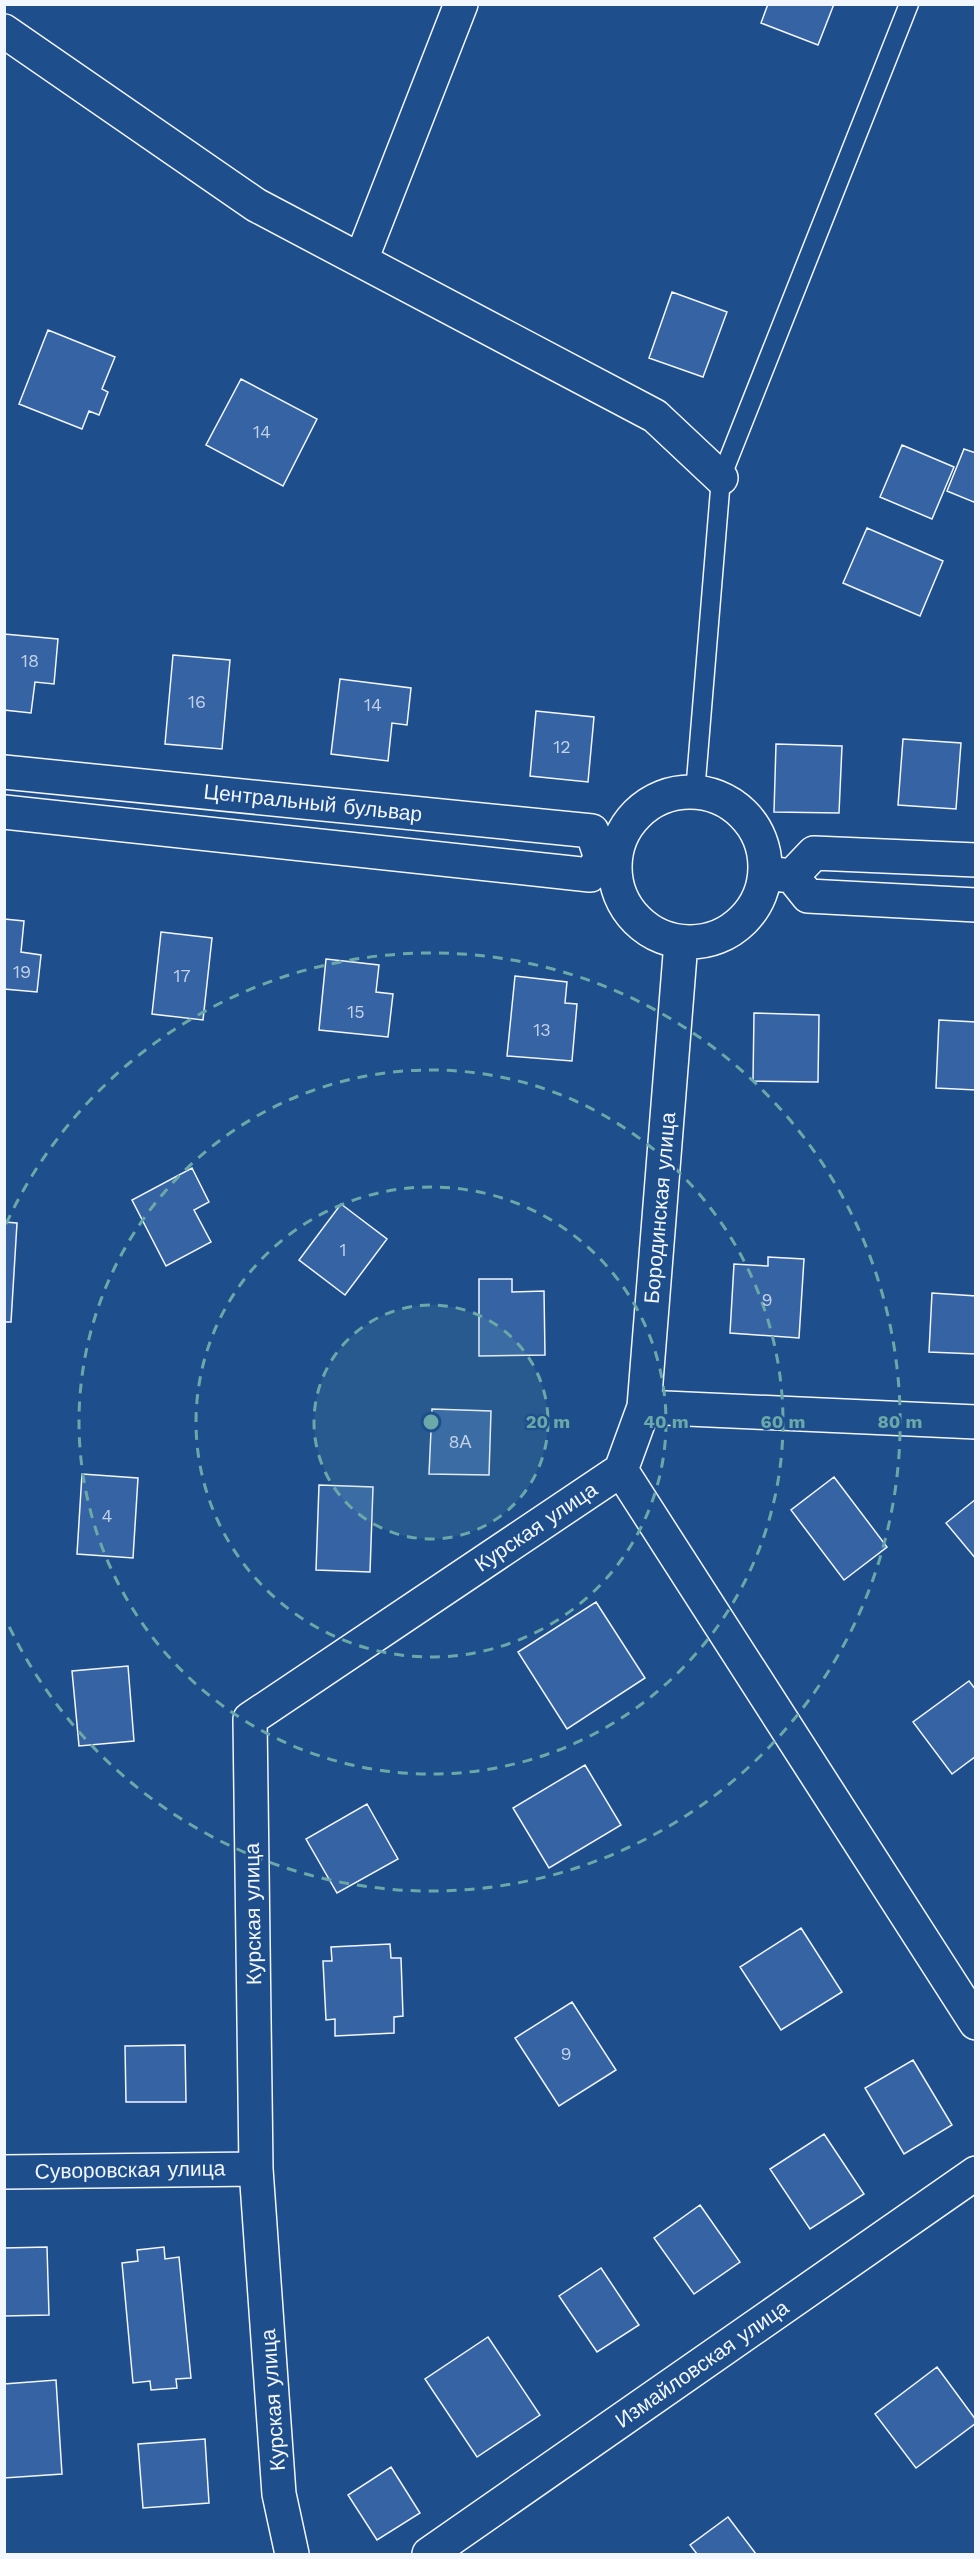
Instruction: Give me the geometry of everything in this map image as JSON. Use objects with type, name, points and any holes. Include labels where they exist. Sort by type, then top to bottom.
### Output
[{"type":"street","points":[[361,260],[461,4]]},
{"type":"street","points":[[4,31],[256,205],[656,416],[721,478]]},
{"type":"street","name":"Центральный бульвар","points":[[4,772],[592,831],[608,859],[617,889],[631,915],[653,933],[681,942],[711,940],[738,926],[778,874],[814,853],[975,860]]},
{"type":"street","name":"Центральный бульвар","points":[[4,812],[590,874],[608,859],[624,828],[647,803],[679,791],[713,794],[742,811],[761,839],[778,874]]},
{"type":"street","points":[[778,874],[808,896],[975,905]]},
{"type":"street","name":"Бородинская улица","points":[[621,1470],[644,1407],[681,942]]},
{"type":"street","points":[[644,1407],[975,1422]]},
{"type":"street","points":[[621,1470],[975,2023]]},
{"type":"street","name":"Курская улица","points":[[292,2554],[279,2494],[256,2169],[250,1719],[621,1470]]},
{"type":"street","name":"Суворовская улица","points":[[4,2172],[256,2169]]},
{"type":"street","name":"Измайловская улица","points":[[429,2554],[975,2173]]},
{"type":"lane","points":[[695,793],[721,478],[909,4]]},
{"type":"building","points":[[768,4],[834,4],[818,45],[761,23]]},
{"type":"building","points":[[672,292],[727,312],[703,377],[649,358]]},
{"type":"building","points":[[48,330],[115,357],[102,389],[108,392],[99,415],[89,411],[82,429],[19,404]]},
{"type":"building","points":[[241,379],[317,419],[283,486],[206,445]]},
{"type":"building","points":[[902,445],[954,467],[932,519],[880,497]]},
{"type":"building","points":[[964,449],[976,453],[976,503],[947,491]]},
{"type":"building","points":[[867,528],[943,561],[920,616],[843,583]]},
{"type":"building","points":[[4,634],[58,639],[54,684],[35,682],[31,713],[4,710]]},
{"type":"building","points":[[173,655],[230,660],[222,749],[165,744]]},
{"type":"building","points":[[340,679],[411,688],[407,725],[392,723],[388,761],[331,754]]},
{"type":"building","points":[[536,711],[594,717],[588,782],[530,776]]},
{"type":"building","points":[[903,739],[961,743],[956,809],[898,805]]},
{"type":"building","points":[[776,744],[842,746],[839,813],[774,812]]},
{"type":"building","points":[[4,919],[24,921],[21,952],[41,955],[37,992],[4,989]]},
{"type":"building","points":[[161,932],[212,938],[203,1020],[152,1014]]},
{"type":"building","points":[[326,959],[379,965],[376,992],[393,994],[388,1037],[319,1030]]},
{"type":"building","points":[[515,976],[567,982],[565,1003],[577,1004],[572,1061],[507,1056]]},
{"type":"building","points":[[754,1013],[819,1015],[818,1082],[753,1081]]},
{"type":"building","points":[[939,1020],[976,1022],[976,1090],[936,1088]]},
{"type":"building","points":[[192,1168],[209,1202],[194,1210],[211,1242],[166,1266],[132,1200]]},
{"type":"building","points":[[341,1204],[387,1239],[345,1295],[299,1260]]},
{"type":"building","points":[[4,1222],[17,1223],[11,1322],[4,1322]]},
{"type":"building","points":[[768,1257],[804,1259],[799,1338],[730,1333],[734,1264],[768,1266]]},
{"type":"building","points":[[479,1279],[512,1279],[512,1292],[544,1291],[545,1355],[479,1356]]},
{"type":"building","points":[[932,1293],[976,1296],[976,1354],[929,1352]]},
{"type":"building","points":[[432,1409],[491,1411],[489,1475],[429,1474]]},
{"type":"building","points":[[82,1474],[138,1478],[133,1558],[77,1554]]},
{"type":"building","points":[[834,1477],[887,1547],[844,1580],[791,1510]]},
{"type":"building","points":[[319,1485],[373,1487],[370,1572],[316,1570]]},
{"type":"building","points":[[976,1499],[976,1559],[946,1523]]},
{"type":"building","points":[[596,1602],[645,1678],[567,1729],[518,1652]]},
{"type":"building","points":[[128,1666],[134,1741],[79,1746],[72,1671]]},
{"type":"building","points":[[969,1681],[976,1690],[976,1756],[952,1774],[913,1722]]},
{"type":"building","points":[[585,1765],[621,1825],[549,1868],[513,1808]]},
{"type":"building","points":[[367,1804],[398,1859],[337,1893],[306,1839]]},
{"type":"building","points":[[801,1928],[842,1992],[781,2030],[740,1967]]},
{"type":"building","points":[[390,1944],[391,1958],[401,1958],[403,2016],[394,2017],[394,2033],[335,2036],[335,2019],[326,2020],[323,1961],[332,1961],[331,1947]]},
{"type":"building","points":[[572,2002],[616,2070],[559,2106],[515,2038]]},
{"type":"building","points":[[185,2045],[186,2102],[126,2102],[125,2046]]},
{"type":"building","points":[[913,2060],[952,2125],[904,2154],[865,2088]]},
{"type":"building","points":[[824,2134],[864,2194],[810,2229],[770,2169]]},
{"type":"building","points":[[700,2205],[740,2262],[694,2294],[654,2238]]},
{"type":"building","points":[[47,2247],[49,2315],[4,2316],[4,2248]]},
{"type":"building","points":[[164,2247],[165,2259],[179,2257],[191,2378],[176,2379],[177,2388],[151,2390],[150,2381],[133,2383],[122,2263],[138,2261],[137,2250]]},
{"type":"building","points":[[601,2268],[639,2325],[597,2352],[559,2296]]},
{"type":"building","points":[[488,2337],[540,2415],[477,2457],[425,2379]]},
{"type":"building","points":[[937,2367],[976,2423],[916,2468],[875,2414]]},
{"type":"building","points":[[56,2380],[62,2474],[4,2478],[4,2384]]},
{"type":"building","points":[[205,2439],[209,2503],[143,2508],[138,2444]]},
{"type":"building","points":[[391,2467],[420,2513],[377,2540],[348,2495]]},
{"type":"building","points":[[728,2517],[756,2554],[697,2554],[690,2545]]}]
